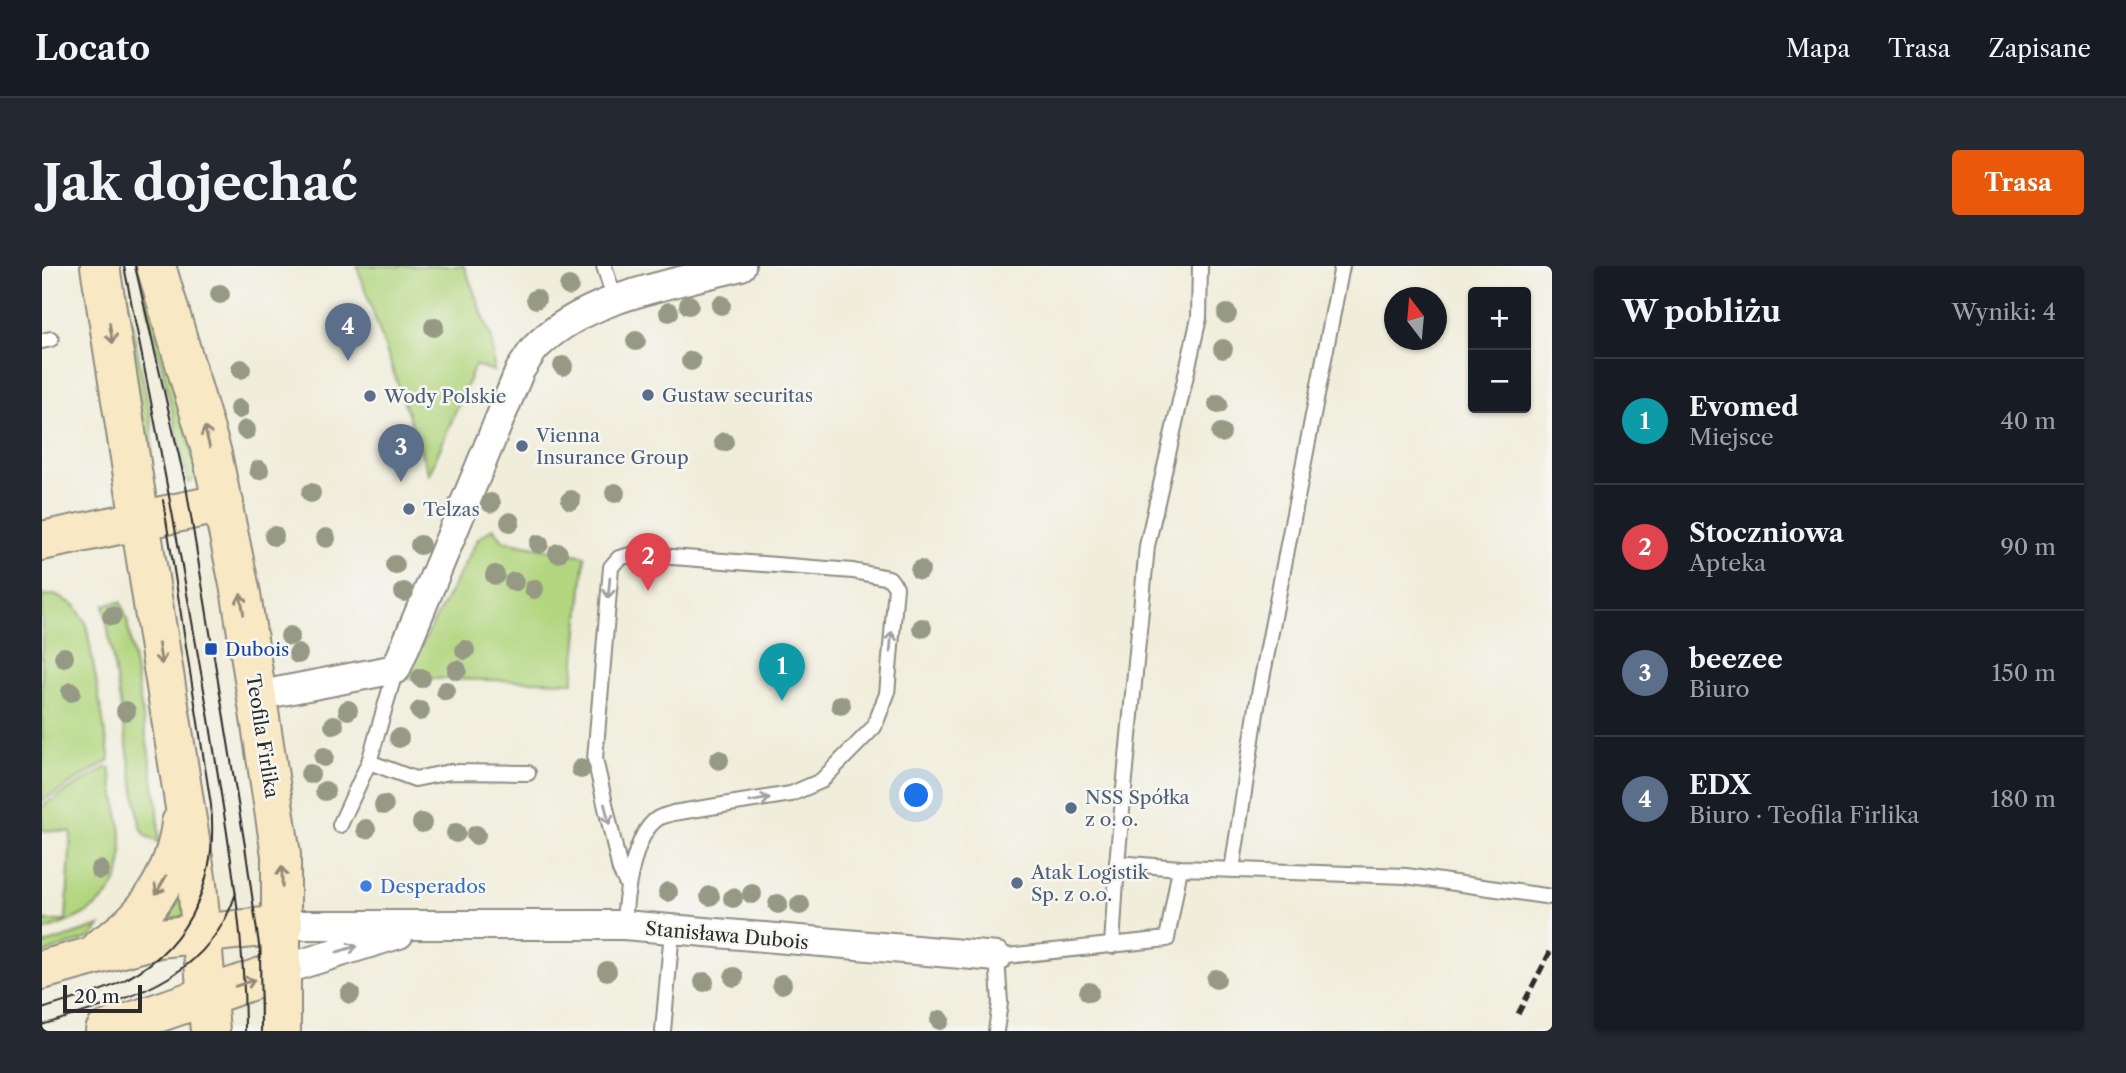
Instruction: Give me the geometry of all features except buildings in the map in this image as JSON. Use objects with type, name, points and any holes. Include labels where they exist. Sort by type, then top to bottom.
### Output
[{"type":"street","points":[[100,266],[203,932],[209,1013]]},
{"type":"street","name":"Teofila Firlika","points":[[156,266],[193,386],[223,503],[256,696],[281,855],[281,1031]]},
{"type":"street","points":[[256,696],[397,669],[520,370],[537,345],[560,327],[615,301],[741,266]]},
{"type":"street","points":[[42,541],[223,503]]},
{"type":"street","points":[[59,965],[122,933],[153,899],[169,872],[178,842],[183,796]]},
{"type":"street","name":"Stanisława Dubois","points":[[105,1031],[209,1013],[282,970],[395,936],[457,924]]},
{"type":"street","name":"Stanisława Dubois","points":[[59,965],[138,942],[203,932],[283,925],[624,925],[997,957]]},
{"type":"lane","points":[[604,266],[615,301]]},
{"type":"lane","points":[[1112,946],[1117,863],[1147,546],[1199,318],[1200,266]]},
{"type":"lane","points":[[1232,870],[1259,694],[1342,266]]},
{"type":"lane","points":[[624,925],[627,884],[646,832],[656,819],[673,813],[791,794],[821,781],[874,727],[887,694],[896,587],[889,578],[853,571],[634,554],[619,558],[611,567],[595,759],[620,870],[627,884]]},
{"type":"lane","points":[[340,825],[369,762],[397,669]]},
{"type":"lane","points":[[369,762],[415,779],[450,772],[528,774]]},
{"type":"lane","points":[[1117,863],[1180,868],[1406,876],[1552,897]]},
{"type":"lane","points":[[996,1031],[1000,1003],[997,957],[1167,939],[1180,868]]},
{"type":"lane","points":[[663,1031],[672,931]]},
{"type":"green space","points":[[357,266],[464,266],[492,339],[494,371],[475,365],[429,475]]},
{"type":"green space","points":[[125,289],[152,426],[152,483],[123,295]]},
{"type":"green space","points":[[144,289],[152,295],[197,475],[189,484]]},
{"type":"green space","points":[[493,528],[504,541],[585,556],[573,682],[404,678],[478,539]]},
{"type":"green space","points":[[55,595],[75,605],[86,623],[110,760],[42,801],[42,596]]},
{"type":"green space","points":[[121,602],[127,620],[158,809],[159,843],[145,835],[140,825],[104,605]]},
{"type":"green space","points":[[105,768],[110,768],[120,826],[120,870],[112,889],[98,905],[75,919],[42,931],[42,921],[66,921],[71,832],[42,830],[42,806]]},
{"type":"green space","points":[[176,877],[185,916],[154,923]]},
{"type":"green space","points":[[100,926],[92,937],[42,954],[42,945]]},
{"type":"tram line","points":[[124,266],[180,552],[210,725],[234,878],[242,954],[245,1031]]},
{"type":"tram line","points":[[135,266],[186,486],[260,952],[261,1031]]},
{"type":"tram line","points":[[42,1009],[108,988],[151,963],[185,926],[205,881],[210,857],[211,805],[163,500]]},
{"type":"tram line","points":[[42,1025],[130,996],[158,984],[183,968],[205,948],[223,924],[236,893]]},
{"type":"railway","points":[[1518,1014],[1552,948]]},
{"type":"place","name":"EDX","points":[[348,361]]},
{"type":"place","name":"Gustaw securitas","points":[[648,395]]},
{"type":"place","name":"Wody Polskie","points":[[370,396]]},
{"type":"place","name":"Vienna Insurance Group","points":[[522,446]]},
{"type":"place","name":"beezee","points":[[401,482]]},
{"type":"place","name":"Telzas","points":[[409,509]]},
{"type":"place","name":"Stoczniowa","points":[[648,591]]},
{"type":"place","name":"Dubois","points":[[211,649]]},
{"type":"place","name":"Evomed","points":[[782,701]]},
{"type":"place","name":"NSS Spółka z o. o.","points":[[1071,808]]},
{"type":"place","name":"Atak Logistik Sp. z o.o.","points":[[1017,883]]},
{"type":"place","name":"Desperados","points":[[366,886]]}]
